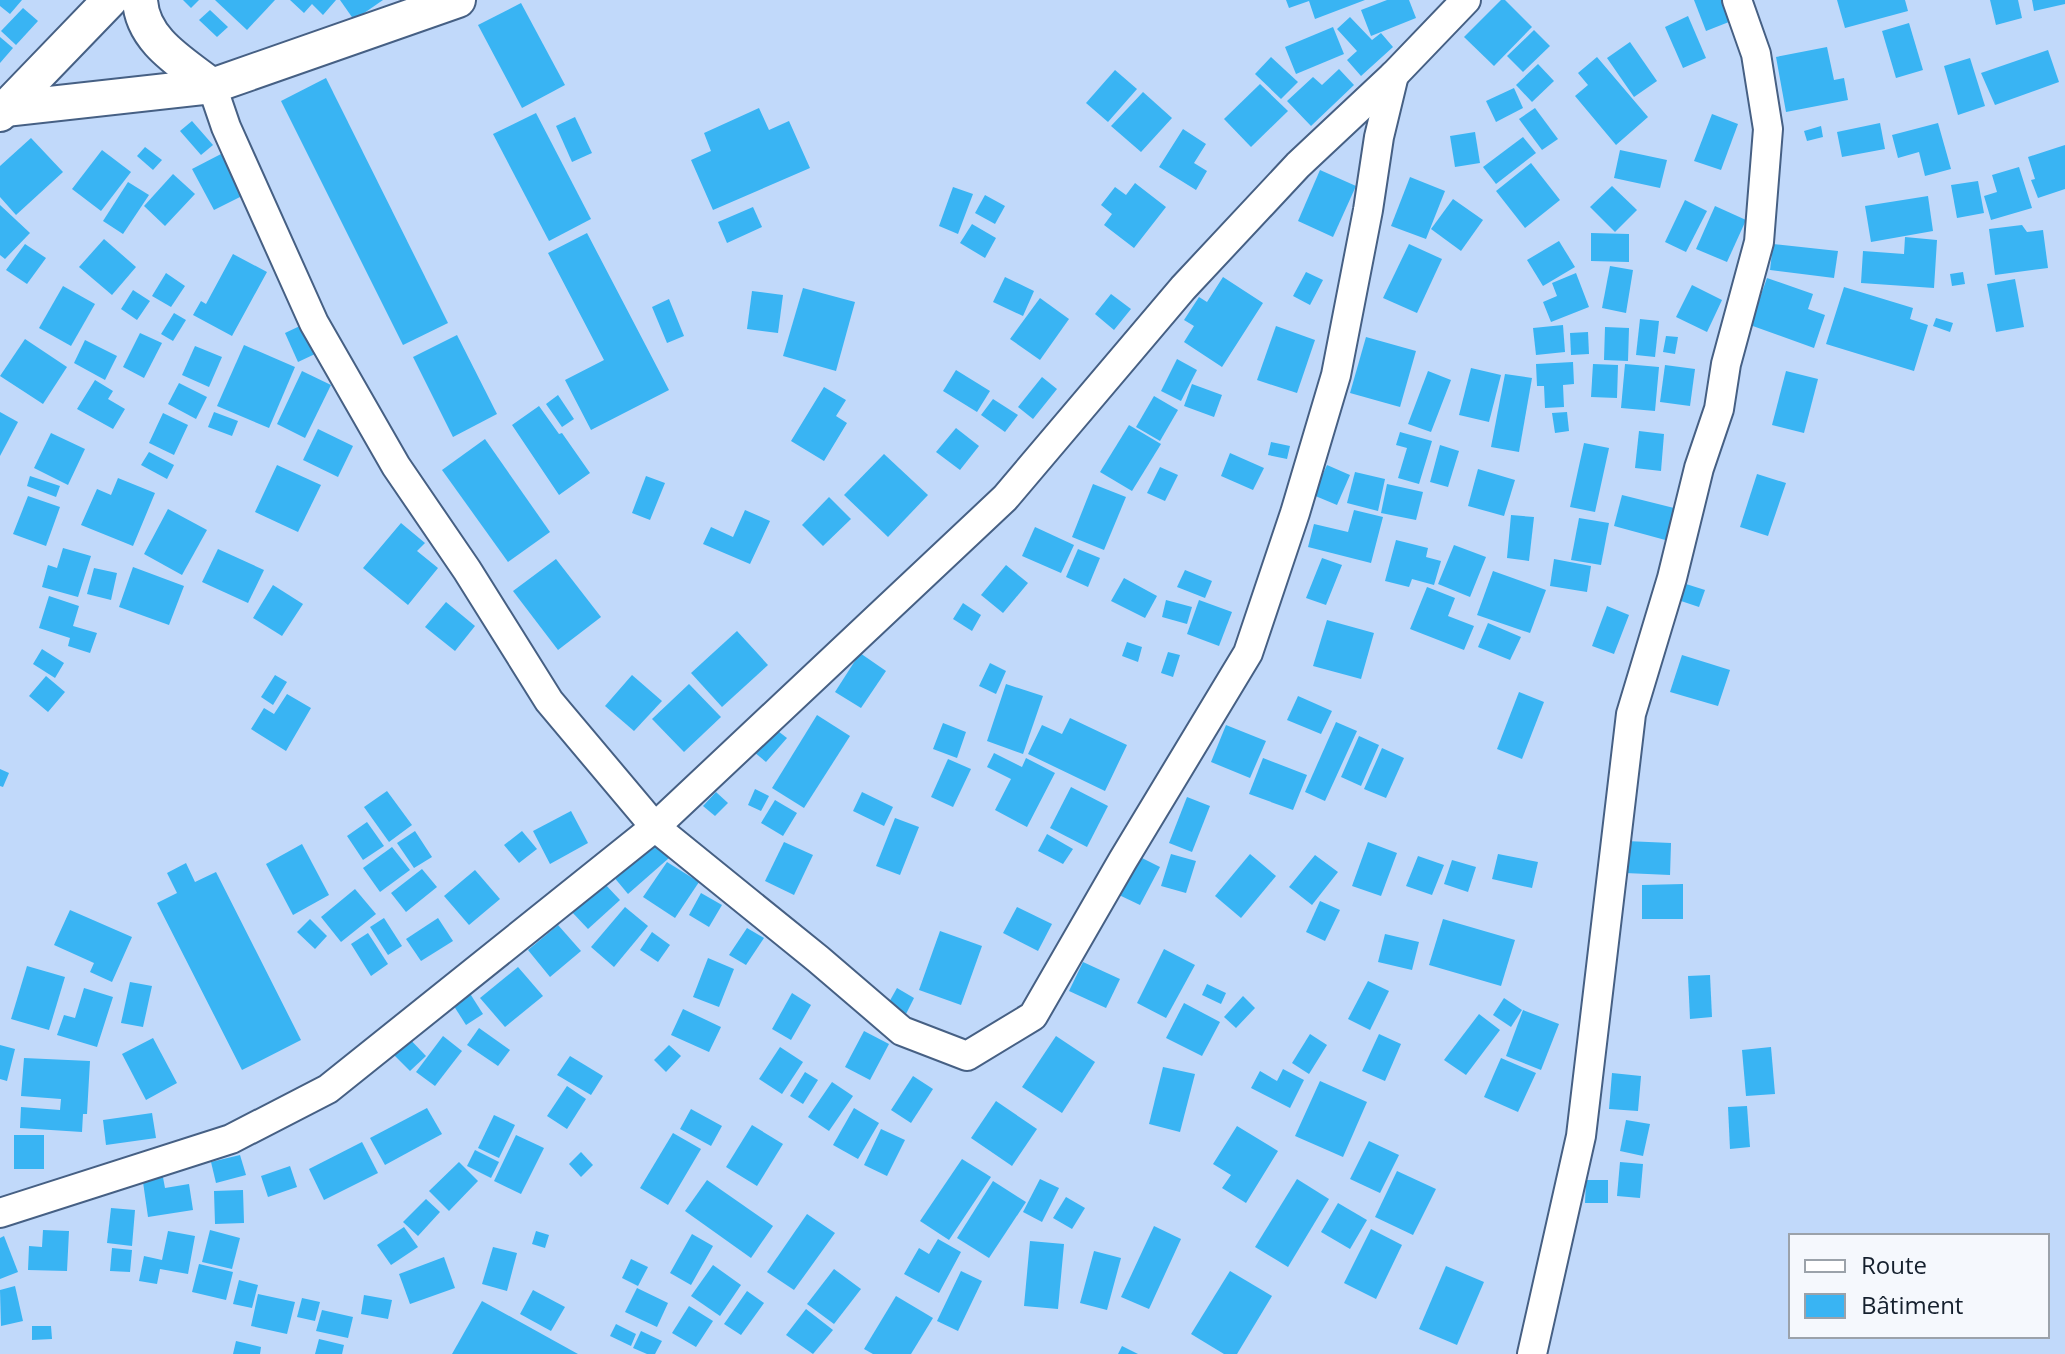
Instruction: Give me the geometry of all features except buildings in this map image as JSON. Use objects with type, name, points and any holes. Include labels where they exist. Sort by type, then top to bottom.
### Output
[{"type":"street","points":[[3,112],[110,0]]},
{"type":"street","points":[[140,0],[140,11],[154,39],[212,86],[226,127],[314,323],[396,466],[467,570],[549,701],[655,827],[902,1031],[967,1056],[1033,1016],[1248,653],[1295,513],[1336,375],[1379,137],[1394,75]]},
{"type":"street","points":[[3,112],[212,86],[456,0]]},
{"type":"street","points":[[0,1213],[231,1139],[328,1089],[655,827],[1005,498],[1183,288],[1298,165],[1394,75],[1466,0]]},
{"type":"street","points":[[1532,1354],[1581,1136],[1631,714],[1672,578],[1699,468],[1719,409],[1726,364],[1759,242],[1768,129],[1756,54],[1737,0]]}]
